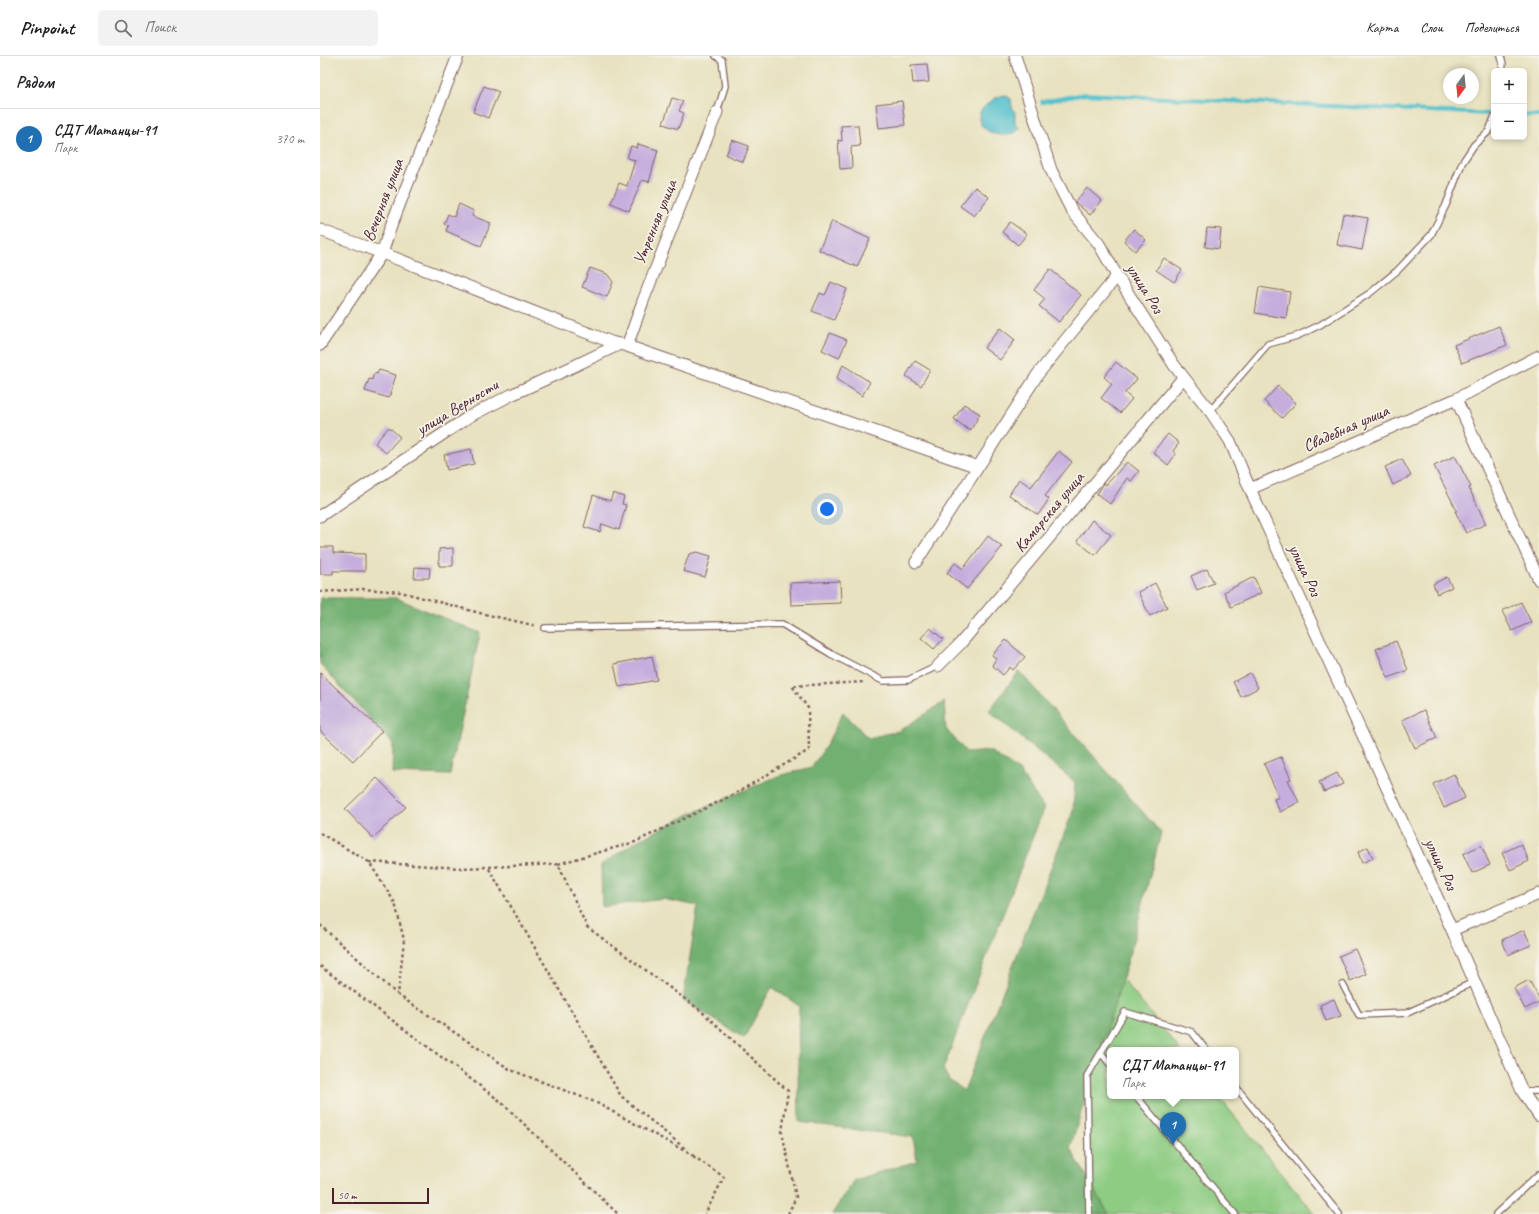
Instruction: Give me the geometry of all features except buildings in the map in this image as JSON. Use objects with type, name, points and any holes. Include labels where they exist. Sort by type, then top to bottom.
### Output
[{"type":"street","name":"Вечерняя улица","points":[[320,345],[382,253],[391,226],[458,56]]},
{"type":"street","name":"улица Роз","points":[[1015,56],[1051,170],[1072,211],[1100,244],[1117,276],[1183,378],[1210,411],[1230,441],[1250,489],[1452,930],[1522,1090],[1539,1116]]},
{"type":"street","name":"Утренняя улица","points":[[623,345],[643,301],[717,112]]},
{"type":"street","points":[[320,230],[611,342],[978,467]]},
{"type":"street","points":[[916,562],[1038,374],[1117,276]]},
{"type":"street","name":"улица Верности","points":[[320,516],[470,416],[511,395],[623,345]]},
{"type":"street","name":"Свадебная улица","points":[[1250,489],[1456,399],[1539,356]]},
{"type":"street","name":"Камарская улица","points":[[938,666],[965,638],[1183,378]]},
{"type":"street","points":[[1456,399],[1536,566],[1539,580]]},
{"type":"street","points":[[1452,930],[1539,894]]},
{"type":"lane","points":[[716,56],[722,60],[725,86],[717,112]]},
{"type":"lane","points":[[1501,56],[1502,68]]},
{"type":"lane","points":[[1210,411],[1268,344],[1297,336],[1320,324],[1370,293],[1398,270],[1431,236],[1446,205],[1462,163],[1474,145],[1489,131],[1491,126]]},
{"type":"lane","points":[[545,628],[782,624],[831,654],[883,681],[908,680],[938,666]]},
{"type":"lane","points":[[1343,985],[1359,1015],[1407,1013],[1474,982]]},
{"type":"lane","points":[[1089,1214],[1087,1076],[1125,1012],[1192,1032],[1204,1047]]},
{"type":"lane","points":[[1101,1053],[1107,1060]]},
{"type":"lane","points":[[1522,1090],[1539,1091]]},
{"type":"lane","points":[[1239,1091],[1339,1214]]},
{"type":"lane","points":[[1139,1099],[1235,1214]]},
{"type":"lane","points":[[1496,1214],[1539,1174]]},
{"type":"path","points":[[320,592],[363,589],[401,592],[480,613],[545,628]]},
{"type":"path","points":[[320,833],[369,862],[461,868],[558,864],[635,842],[733,795],[809,750],[808,708],[792,686],[883,681]]},
{"type":"path","points":[[369,862],[395,903],[404,940],[398,995]]},
{"type":"path","points":[[558,864],[587,927],[700,1010],[788,1091],[782,1132],[796,1197],[788,1214]]},
{"type":"path","points":[[488,867],[621,1096],[694,1156]]},
{"type":"path","points":[[320,925],[398,995],[511,1070],[595,1102],[694,1156],[724,1176],[705,1214]]},
{"type":"path","points":[[320,966],[500,1101],[618,1214]]},
{"type":"green space","points":[[320,598],[396,598],[480,633],[450,775],[392,773],[393,744],[320,664]]},
{"type":"green space","points":[[1019,671],[1161,833],[1127,964],[1070,1148],[1109,1214],[832,1214],[854,1180],[917,1161],[913,1137],[799,1122],[799,1006],[772,987],[744,1038],[683,1000],[698,906],[663,899],[602,907],[601,865],[635,842],[692,813],[778,776],[812,767],[826,746],[843,712],[868,738],[899,731],[944,702],[946,729],[967,753],[990,751],[1019,771],[1044,808],[943,1069],[949,1080],[964,1091],[1073,811],[1075,782],[989,711]]},
{"type":"green space","points":[[1124,981],[1178,1047],[1107,1047],[1107,1099],[1220,1099],[1315,1214],[1089,1214],[1086,1026]]},
{"type":"water","points":[[1005,95],[1011,99],[1012,107],[1015,112],[1015,122],[1019,128],[1012,133],[1004,135],[995,134],[982,125],[979,118],[981,111],[989,103],[1000,96]]},
{"type":"waterway","points":[[1042,102],[1085,94],[1490,114]]},
{"type":"waterway","points":[[1527,115],[1539,116]]},
{"type":"place","name":"СДТ Матанцы-91","points":[[1173,1145]]}]
